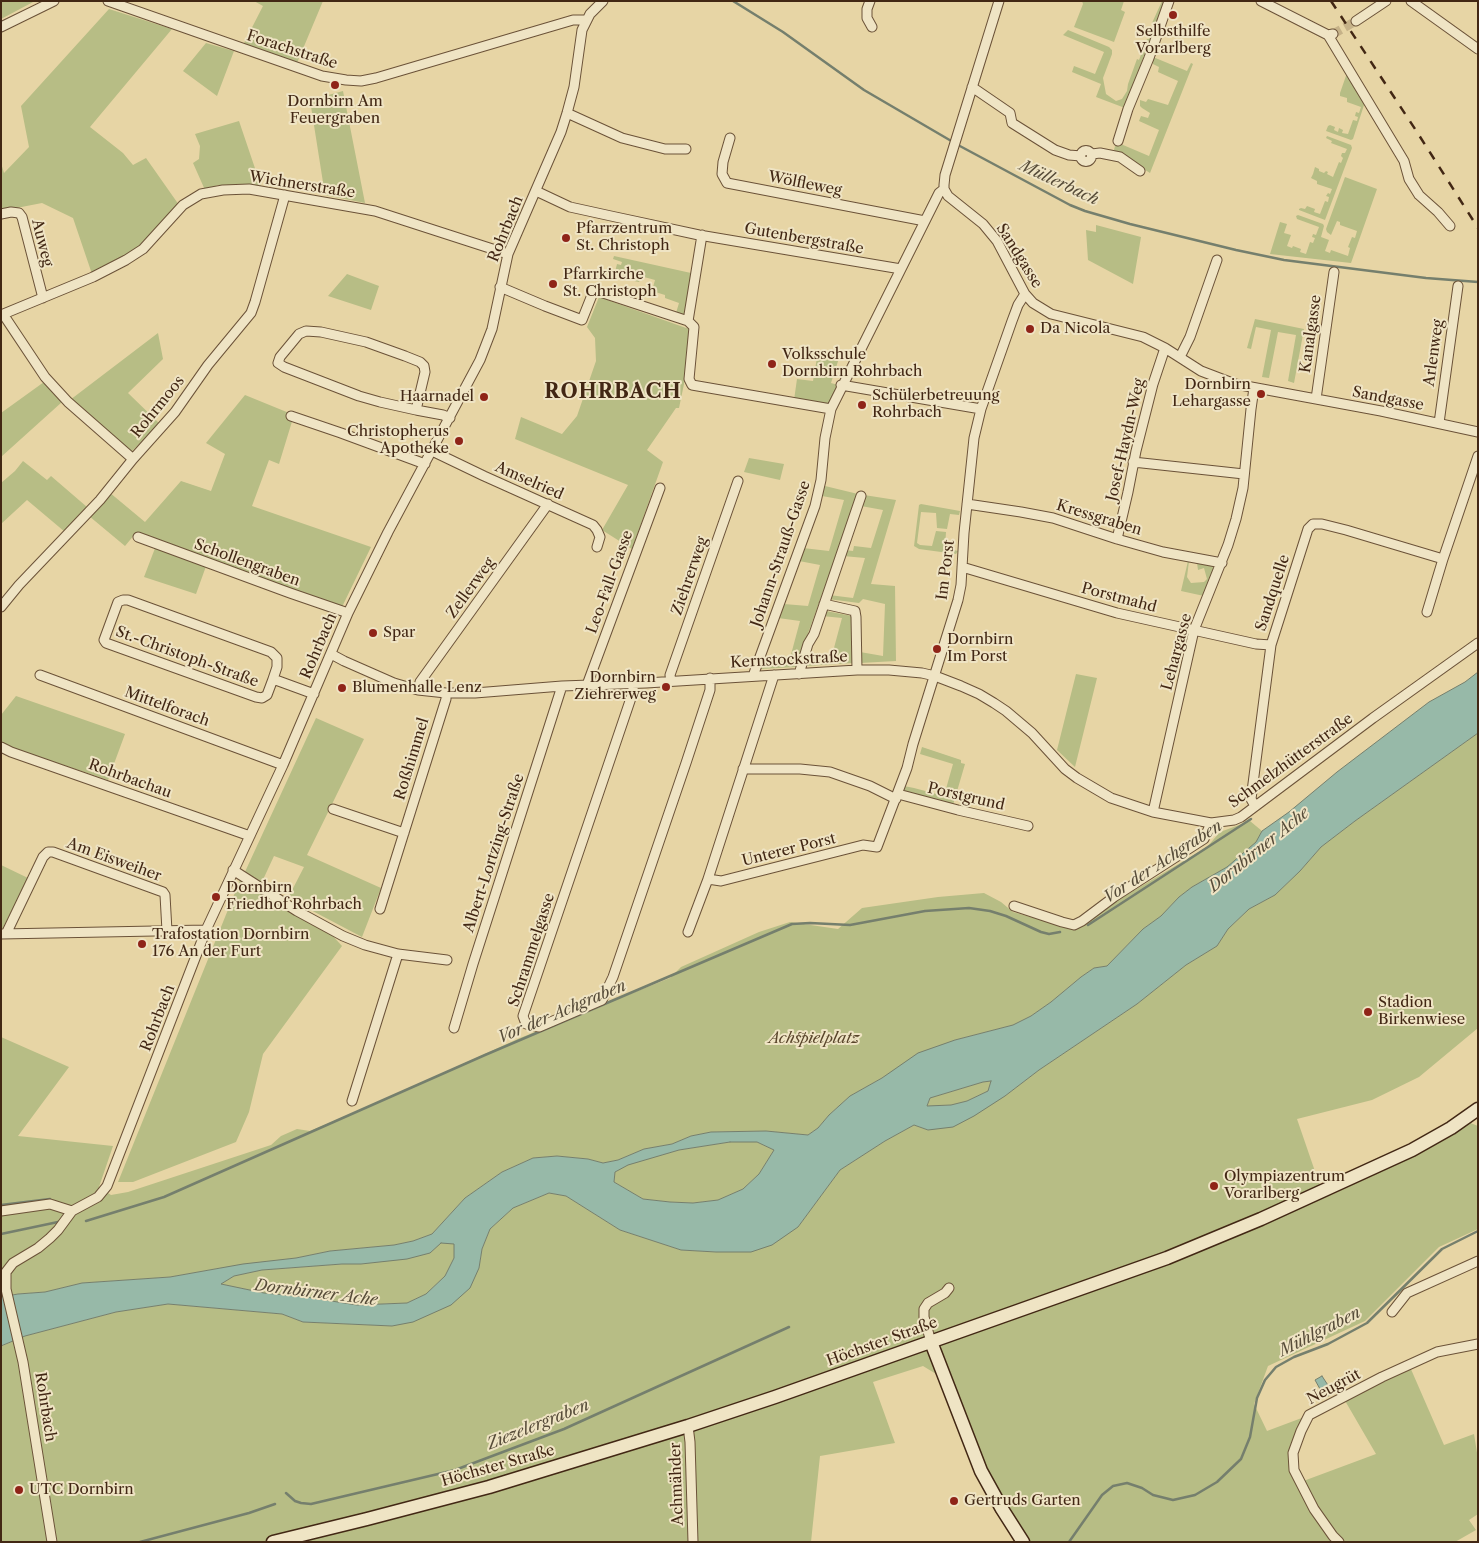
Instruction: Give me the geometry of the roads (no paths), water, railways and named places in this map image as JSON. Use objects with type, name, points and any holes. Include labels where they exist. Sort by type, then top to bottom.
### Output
[{"type":"main road","name":"Höchster Straße","points":[[273,1542],[367,1520],[489,1487],[688,1426],[1167,1258],[1213,1240],[1412,1150],[1478,1109]]},
{"type":"main road","points":[[932,1342],[980,1471],[1023,1542]]},
{"type":"street","points":[[1,27],[54,1]]},
{"type":"street","name":"Forachstraße","points":[[108,1],[322,76],[361,81],[573,20],[586,20]]},
{"type":"street","points":[[587,1],[595,8]]},
{"type":"street","name":"Rohrbach","points":[[52,1542],[20,1344],[8,1299],[5,1281],[6,1272],[13,1263],[38,1248],[50,1238],[72,1211],[98,1197],[107,1186],[206,930],[283,765],[348,613],[374,559],[450,418],[483,352],[492,329],[508,254],[561,132],[567,113],[574,87],[582,30],[586,20],[603,1]]},
{"type":"street","points":[[870,1],[867,9],[867,18],[872,27]]},
{"type":"street","points":[[944,189],[944,179],[999,1]]},
{"type":"street","points":[[1118,141],[1128,109],[1149,58],[1169,1]]},
{"type":"street","points":[[1261,1],[1331,34],[1404,161],[1409,178],[1419,195],[1450,226]]},
{"type":"street","points":[[1356,21],[1386,1]]},
{"type":"street","points":[[1411,1],[1478,49]]},
{"type":"street","points":[[972,87],[1010,113],[1012,123],[1056,150],[1081,156],[1082,152],[1086,150],[1092,154],[1100,153],[1120,157],[1140,170]]},
{"type":"street","points":[[567,113],[622,138],[665,149],[686,149]]},
{"type":"street","name":"Wölfleweg","points":[[730,138],[723,162],[722,174],[727,183],[925,221]]},
{"type":"street","name":"Wichnerstraße","points":[[2,315],[110,269],[143,249],[183,205],[201,194],[223,190],[249,189],[375,210],[508,254]]},
{"type":"street","name":"Johann-Strauß-Gasse","points":[[753,676],[815,506],[821,480],[825,438],[831,409],[841,385],[939,193],[944,189]]},
{"type":"street","name":"Sandgasse","points":[[944,189],[948,196],[983,224],[997,241],[1025,294],[1033,303],[1051,314],[1135,335],[1166,348],[1201,370],[1235,384],[1478,432]]},
{"type":"street","name":"Gutenbergstraße","points":[[536,191],[570,207],[586,211],[702,235],[901,269]]},
{"type":"street","name":"Rohrmoos","points":[[1,607],[20,584],[100,500],[132,459],[175,412],[208,365],[251,313],[284,195]]},
{"type":"street","name":"Auweg","points":[[1,214],[19,213],[22,217],[43,298]]},
{"type":"street","points":[[688,321],[702,235]]},
{"type":"street","points":[[1180,357],[1190,337],[1217,260]]},
{"type":"street","name":"Kanalgasse","points":[[1316,399],[1334,272]]},
{"type":"street","name":"Arlenweg","points":[[1439,423],[1458,286]]},
{"type":"street","points":[[500,287],[582,320],[594,290],[688,321],[694,327],[690,379],[692,384],[831,409]]},
{"type":"street","name":"Im Porst","points":[[877,847],[897,797],[958,600],[974,438],[981,409],[1014,315],[1025,294]]},
{"type":"street","points":[[2,315],[51,383],[68,402],[132,459]]},
{"type":"street","points":[[416,410],[425,372],[424,366],[420,362],[405,356],[366,342],[321,332],[306,331],[299,334],[280,356],[278,363],[284,368],[359,396],[380,402],[416,410],[443,415],[450,418]]},
{"type":"street","name":"Josef-Haydn-Weg","points":[[1117,539],[1133,462],[1153,384],[1166,348]]},
{"type":"street","points":[[841,385],[981,409]]},
{"type":"street","name":"Lehargasse","points":[[1153,812],[1194,630],[1222,562],[1236,519],[1244,474],[1254,388]]},
{"type":"street","points":[[291,416],[341,432],[425,464]]},
{"type":"street","name":"Amselried","points":[[432,451],[593,525],[600,538],[597,547]]},
{"type":"street","points":[[1427,612],[1478,456]]},
{"type":"street","points":[[1133,462],[1244,474]]},
{"type":"street","name":"Ziehrerweg","points":[[671,681],[670,675],[738,481]]},
{"type":"street","name":"Leo-Fall-Gasse","points":[[587,685],[660,488]]},
{"type":"street","points":[[799,674],[861,496]]},
{"type":"street","name":"Zellerweg","points":[[418,690],[420,682],[548,504]]},
{"type":"street","name":"Kressgraben","points":[[967,504],[1052,518],[1163,552],[1222,562]]},
{"type":"street","name":"Sandquelle","points":[[1255,806],[1251,799],[1271,645],[1308,529],[1314,524],[1322,524],[1443,560]]},
{"type":"street","name":"Schollengraben","points":[[138,537],[348,613]]},
{"type":"street","name":"Porstmahd","points":[[962,567],[1117,613],[1256,644],[1271,645]]},
{"type":"street","name":"St.-Christoph-Straße","points":[[128,600],[271,652],[277,658],[277,667],[273,679],[267,695],[262,698],[256,697],[106,643],[104,640],[118,602],[128,600]]},
{"type":"street","points":[[824,604],[855,611],[857,670]]},
{"type":"street","name":"Schmelzhütterstraße","points":[[1211,824],[1234,820],[1255,806],[1478,643]]},
{"type":"street","name":"Kernstockstraße","points":[[332,654],[394,683],[418,690],[446,693],[475,693],[562,686],[857,670],[896,670],[935,676],[979,694],[1006,711],[1032,733],[1065,769],[1079,780],[1111,798],[1153,812],[1211,824]]},
{"type":"street","name":"Mittelforach","points":[[40,675],[283,765]]},
{"type":"street","points":[[688,932],[708,879],[774,675]]},
{"type":"street","name":"Schrammelgasse","points":[[634,683],[629,704],[523,1016],[526,1024],[539,1027],[602,1000],[613,977],[686,763],[710,690],[710,678]]},
{"type":"street","name":"St.-Christoph-Straße","points":[[273,679],[314,694]]},
{"type":"street","name":"Albert-Lortzing-Straße","points":[[454,1028],[472,964],[562,686]]},
{"type":"street","name":"Roßhimmel","points":[[380,908],[446,699],[446,693]]},
{"type":"street","name":"Rohrbachau","points":[[1,748],[250,836]]},
{"type":"street","points":[[743,769],[794,768],[823,771],[845,776],[897,797]]},
{"type":"street","name":"Porstgrund","points":[[897,797],[1028,826]]},
{"type":"street","points":[[333,809],[404,833]]},
{"type":"street","points":[[1014,906],[1074,925],[1204,839],[1211,824]]},
{"type":"street","name":"Unterer Porst","points":[[708,879],[721,881],[863,845],[877,847]]},
{"type":"street","name":"Am Eisweiher","points":[[167,931],[165,895],[163,892],[53,852],[48,852],[43,856],[4,934],[167,931],[206,930]]},
{"type":"street","points":[[233,870],[297,911],[343,936],[365,945],[398,954],[447,960]]},
{"type":"street","points":[[352,1101],[398,954]]},
{"type":"street","points":[[1,1211],[50,1204],[72,1211]]},
{"type":"street","points":[[1392,1312],[1407,1292],[1478,1261]]},
{"type":"street","points":[[932,1342],[924,1317],[924,1309],[928,1303],[945,1293],[949,1288]]},
{"type":"street","name":"Neugrüt","points":[[1339,1542],[1314,1509],[1294,1470],[1293,1453],[1309,1415],[1382,1377],[1436,1352],[1478,1344]]},
{"type":"street","name":"Achmähder","points":[[688,1426],[693,1542]]},
{"type":"water","name":"Dornbirner Ache","points":[[1478,672],[1478,733],[1321,847],[1275,895],[1249,909],[1228,929],[1217,946],[1186,965],[1137,1004],[974,1116],[953,1127],[928,1130],[914,1125],[840,1170],[798,1227],[772,1245],[751,1252],[681,1250],[620,1230],[566,1196],[549,1193],[513,1208],[490,1229],[482,1249],[479,1268],[470,1288],[451,1305],[413,1322],[392,1326],[303,1322],[282,1314],[168,1304],[116,1312],[25,1336],[1,1346],[1,1297],[45,1292],[82,1283],[170,1277],[330,1251],[394,1245],[413,1241],[432,1234],[465,1198],[502,1172],[533,1158],[557,1156],[588,1159],[603,1163],[618,1160],[644,1149],[672,1144],[691,1136],[711,1132],[766,1131],[808,1135],[818,1128],[850,1096],[882,1078],[918,1053],[955,1040],[1013,1025],[1031,1016],[1051,1002],[1094,968],[1107,966],[1143,929],[1161,916],[1179,897],[1192,887],[1227,867],[1256,842],[1262,831],[1429,702],[1465,682]],"holes":[[[991,1081],[988,1091],[967,1101],[951,1105],[927,1106],[930,1098]],[[730,1142],[757,1142],[774,1150],[759,1174],[743,1189],[718,1200],[693,1203],[643,1199],[614,1182],[615,1172],[628,1165],[679,1150]],[[441,1243],[454,1244],[454,1258],[445,1276],[426,1294],[407,1303],[357,1305],[264,1293],[221,1284],[234,1276],[262,1270],[361,1264],[407,1259],[430,1253]]]},
{"type":"water","points":[[1322,1376],[1333,1393],[1325,1398],[1315,1380]]},
{"type":"waterway","name":"Müllerbach","points":[[733,1],[783,32],[864,90],[953,142]]},
{"type":"waterway","name":"Müllerbach","points":[[958,145],[1070,205],[1130,224],[1284,260],[1426,278],[1478,282]]},
{"type":"waterway","name":"Vor der Achgraben","points":[[1088,925],[1251,819]]},
{"type":"waterway","name":"Vor der Achgraben","points":[[86,1221],[164,1197],[485,1055],[792,924],[850,925],[925,911],[969,908],[990,911],[1006,916],[1041,932],[1049,934],[1060,932]]},
{"type":"waterway","points":[[1,1205],[50,1199]]},
{"type":"waterway","name":"Vor der Achgraben","points":[[1,1234],[58,1222]]},
{"type":"waterway","name":"Mühlgraben","points":[[1069,1542],[1102,1495],[1113,1486],[1127,1483],[1142,1488],[1153,1495],[1173,1500],[1195,1495],[1217,1482],[1241,1459],[1250,1437],[1257,1398],[1265,1380],[1276,1367],[1294,1357],[1328,1344],[1367,1323],[1442,1249],[1478,1231]]},
{"type":"waterway","name":"Ziezelergraben","points":[[286,1493],[295,1501],[311,1504],[455,1470],[564,1429],[789,1327]]},
{"type":"waterway","name":"Ziezelergraben","points":[[140,1542],[249,1513],[275,1504]]},
{"type":"tunnel","points":[[1333,34],[1356,21]]},
{"type":"railway","points":[[1331,1],[1478,228]]},
{"type":"place","name":"Selbsthilfe Vorarlberg","points":[[1173,15]]},
{"type":"place","name":"Dornbirn Am Feuergraben","points":[[335,85]]},
{"type":"place","name":"Pfarrzentrum St. Christoph","points":[[566,238]]},
{"type":"place","name":"Pfarrkirche St. Christoph","points":[[553,284]]},
{"type":"place","name":"Da Nicola","points":[[1030,329]]},
{"type":"place","name":"Volksschule Dornbirn Rohrbach","points":[[772,364]]},
{"type":"place","name":"Dornbirn Lehargasse","points":[[1261,394]]},
{"type":"place","name":"Haarnadel","points":[[484,397]]},
{"type":"place","name":"Schülerbetreuung Rohrbach","points":[[862,405]]},
{"type":"place","name":"Christopherus Apotheke","points":[[459,441]]},
{"type":"place","name":"Spar","points":[[373,633]]},
{"type":"place","name":"Dornbirn Im Porst","points":[[937,649]]},
{"type":"place","name":"Dornbirn Ziehrerweg","points":[[666,687]]},
{"type":"place","name":"Blumenhalle Lenz","points":[[342,688]]},
{"type":"place","name":"Dornbirn Friedhof Rohrbach","points":[[216,897]]},
{"type":"place","name":"Trafostation Dornbirn 176 An der Furt","points":[[142,944]]},
{"type":"place","name":"Stadion Birkenwiese","points":[[1368,1012]]},
{"type":"place","name":"Olympiazentrum Vorarlberg","points":[[1214,1186]]},
{"type":"place","name":"UTC Dornbirn","points":[[19,1490]]},
{"type":"place","name":"Gertruds Garten","points":[[954,1501]]},
{"type":"district","name":"ROHRBACH","points":[[613,392]]},
{"type":"park label","name":"Achspielplatz","points":[[814,1039]]}]
